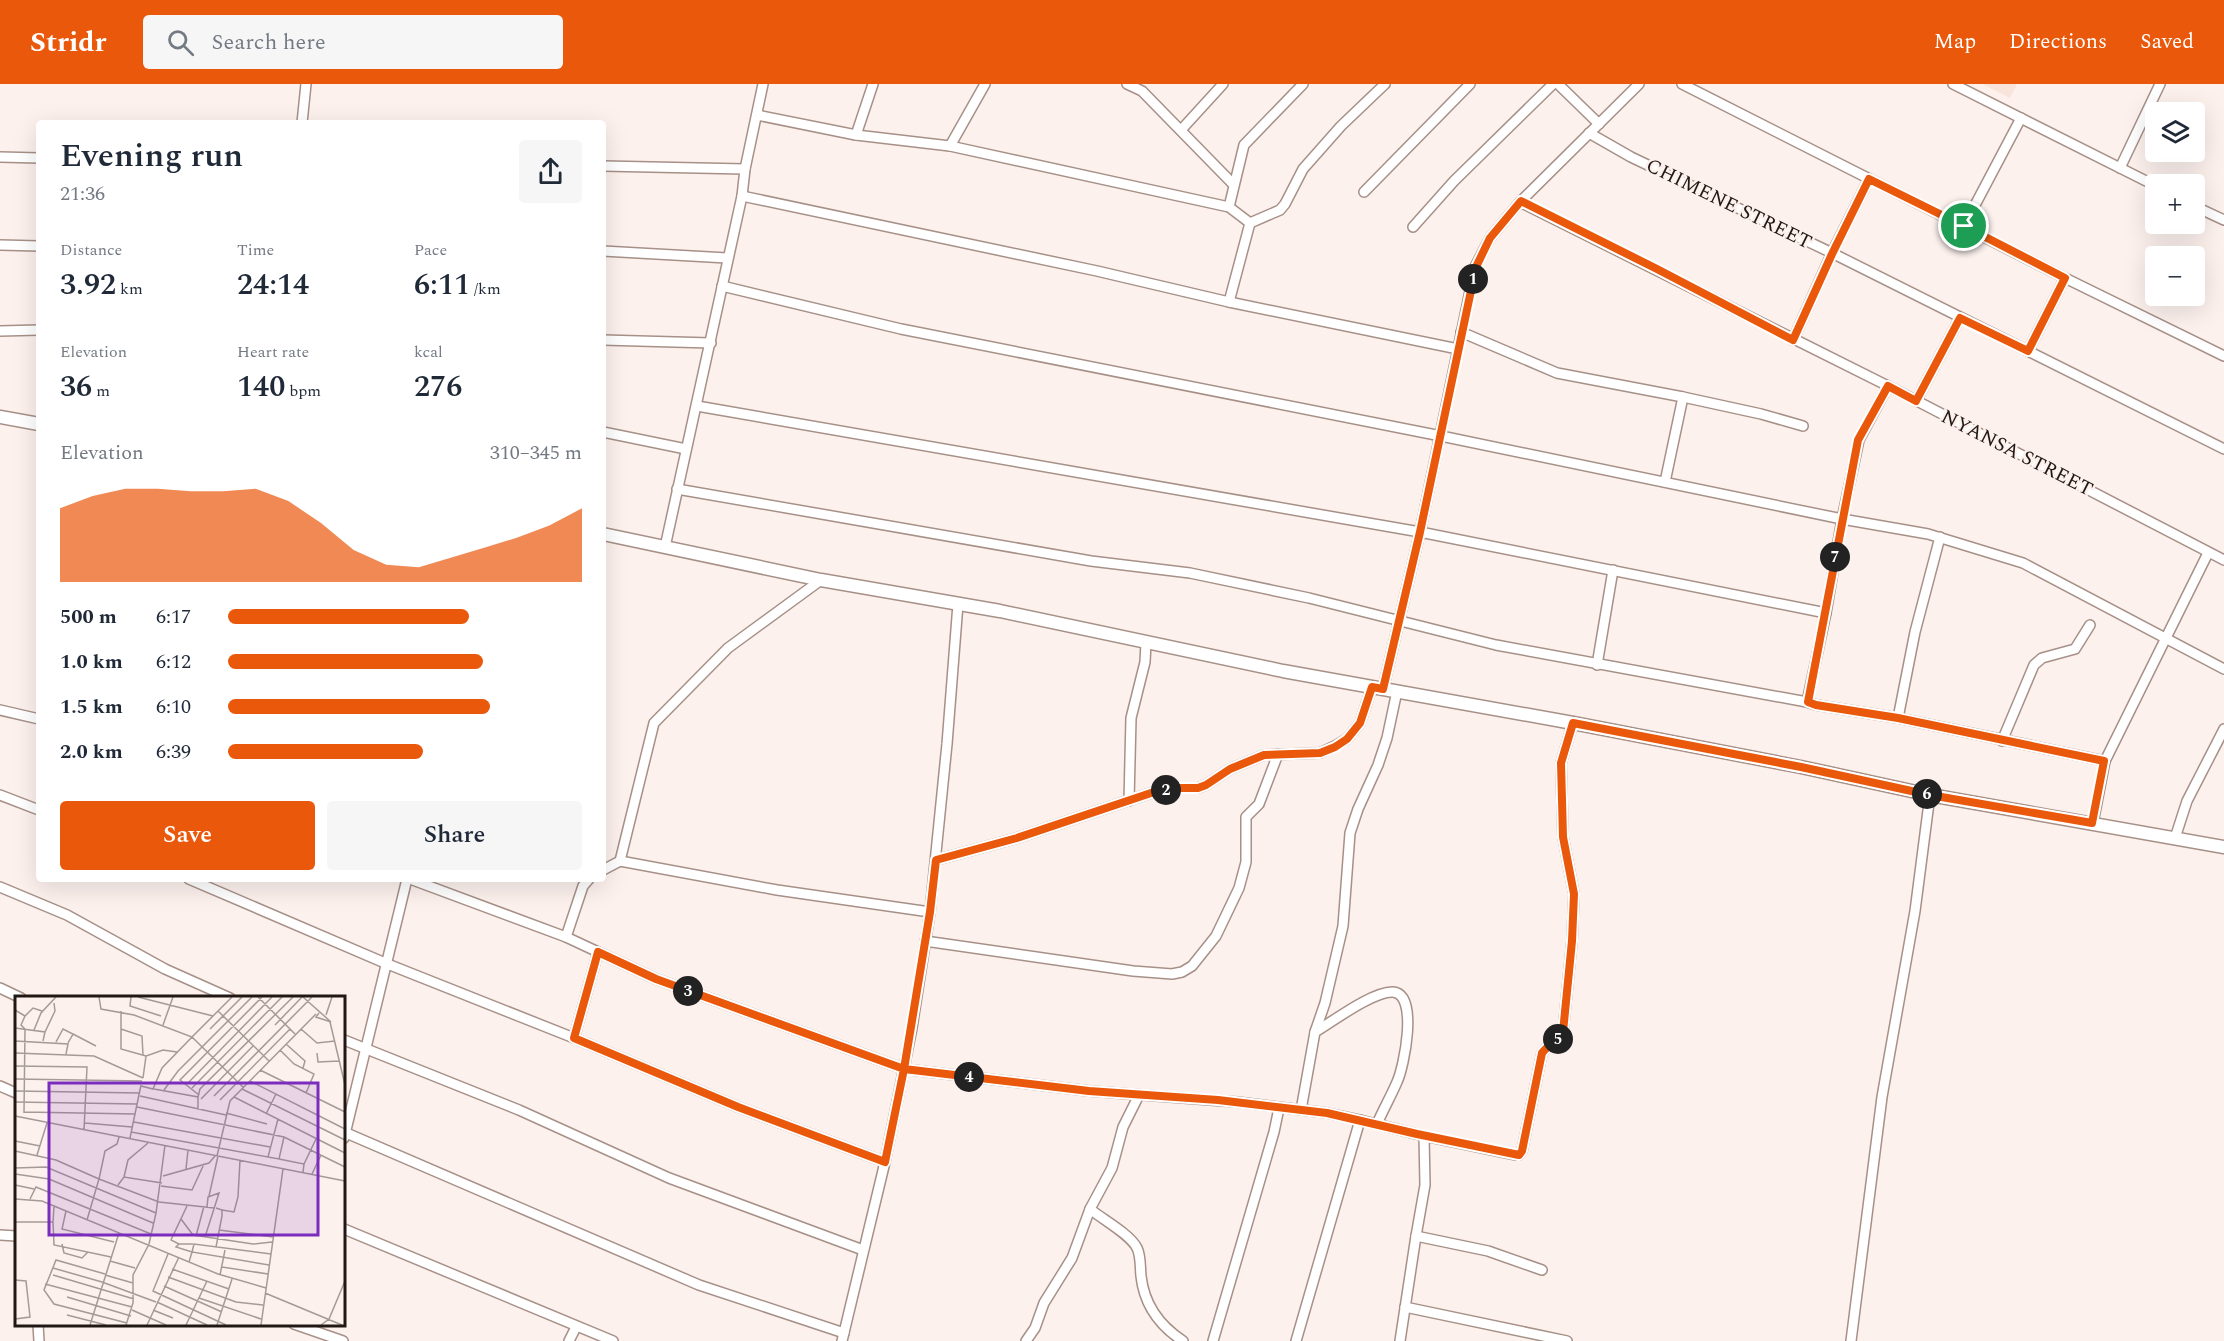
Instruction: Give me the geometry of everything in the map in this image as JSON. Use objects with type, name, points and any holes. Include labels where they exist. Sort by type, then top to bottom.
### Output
[{"type":"main road","points":[[0,417],[36,423]]},
{"type":"main road","points":[[606,535],[821,580],[1000,611],[1146,643],[1801,767],[1930,795],[2224,847]]},
{"type":"street","points":[[302,120],[306,84]]},
{"type":"street","points":[[665,546],[711,343],[764,84]]},
{"type":"street","points":[[856,135],[873,84]]},
{"type":"street","points":[[1126,84],[1145,88],[1158,110],[1181,130],[1234,185]]},
{"type":"street","points":[[1181,130],[1223,84]]},
{"type":"street","points":[[1229,207],[1243,149],[1248,140],[1304,84]]},
{"type":"street","points":[[1250,223],[1280,210],[1286,204],[1303,169],[1341,126],[1385,84]]},
{"type":"street","points":[[1364,192],[1470,84]]},
{"type":"street","points":[[1413,227],[1454,182],[1553,84]]},
{"type":"street","points":[[1558,84],[1599,124]]},
{"type":"street","points":[[936,860],[1017,838],[1172,788],[1198,788],[1241,764],[1264,755],[1320,753],[1347,739],[1360,723],[1377,688],[1400,622],[1476,267],[1490,238],[1521,201],[1639,84]]},
{"type":"street","points":[[1682,84],[2224,356]]},
{"type":"street","points":[[1953,84],[2145,180]]},
{"type":"street","points":[[2120,168],[2160,84]]},
{"type":"street","points":[[950,146],[984,86]]},
{"type":"street","points":[[757,116],[856,135],[950,146],[1229,207],[1250,223]]},
{"type":"street","points":[[1964,226],[2021,118]]},
{"type":"street","name":"CHIMENE STREET","points":[[1589,134],[1631,157],[2224,449]]},
{"type":"street","points":[[0,158],[36,158]]},
{"type":"street","points":[[606,166],[746,169]]},
{"type":"street","points":[[1793,340],[1869,179]]},
{"type":"street","points":[[742,196],[1097,271],[1229,302],[1458,349]]},
{"type":"street","name":"NYANSA STREET","points":[[1521,201],[1888,386],[2224,561]]},
{"type":"street","points":[[2205,211],[2224,220]]},
{"type":"street","points":[[1229,302],[1250,223]]},
{"type":"street","points":[[0,246],[36,246]]},
{"type":"street","points":[[606,251],[727,258]]},
{"type":"street","points":[[2028,351],[2065,278]]},
{"type":"street","points":[[722,286],[901,330],[1940,537],[2023,563],[2224,669]]},
{"type":"street","points":[[1916,401],[1960,318]]},
{"type":"street","points":[[0,331],[36,330]]},
{"type":"street","points":[[1461,332],[1557,373],[1683,396],[1803,426]]},
{"type":"street","points":[[606,340],[711,343]]},
{"type":"street","points":[[1808,702],[1858,440],[1888,386]]},
{"type":"street","points":[[1665,482],[1683,396]]},
{"type":"street","points":[[697,406],[1420,532],[1826,613]]},
{"type":"street","points":[[606,433],[686,449]]},
{"type":"street","points":[[677,489],[1091,561],[1190,573],[1309,598],[1496,645],[1816,705],[1898,718],[2104,761]]},
{"type":"street","points":[[1898,718],[1915,632],[1940,537]]},
{"type":"street","points":[[2092,823],[2104,761],[2208,553]]},
{"type":"street","points":[[1597,665],[1613,570]]},
{"type":"street","points":[[620,861],[654,723],[728,648],[821,580]]},
{"type":"street","points":[[345,1134],[699,1285],[843,1337],[885,1162],[904,1069],[930,912],[958,604]]},
{"type":"street","points":[[2002,741],[2034,665],[2042,658],[2075,649],[2090,626]]},
{"type":"street","points":[[1129,801],[1131,718],[1145,662],[1146,643]]},
{"type":"street","points":[[1301,1110],[1315,1032],[1325,1003],[1343,926],[1350,833],[1387,738],[1397,691]]},
{"type":"street","points":[[0,710],[36,718]]},
{"type":"street","points":[[416,882],[566,937],[656,979],[904,1069],[1089,1091],[1237,1102],[1301,1110],[1360,1120],[1424,1136],[1519,1155],[1522,1151],[1542,1053],[1563,1032],[1574,894],[1563,837],[1561,763],[1573,723]]},
{"type":"street","points":[[2175,838],[2187,801],[2224,729]]},
{"type":"street","points":[[925,941],[1133,971],[1172,974],[1182,972],[1192,966],[1216,936],[1239,888],[1246,862],[1246,817],[1259,804],[1278,754]]},
{"type":"street","points":[[0,795],[36,809]]},
{"type":"street","points":[[1851,1341],[1882,1097],[1915,911],[1930,795]]},
{"type":"street","points":[[606,868],[620,861],[777,890],[930,912]]},
{"type":"street","points":[[196,882],[385,963],[574,1038],[738,1107],[885,1162]]},
{"type":"street","points":[[345,1130],[385,963],[407,882]]},
{"type":"street","points":[[566,937],[583,886],[586,882]]},
{"type":"street","points":[[0,887],[67,915],[165,969],[226,996]]},
{"type":"street","points":[[574,1038],[598,952]]},
{"type":"street","points":[[0,988],[17,996]]},
{"type":"street","points":[[1315,1032],[1383,993],[1398,994],[1404,999],[1408,1018],[1401,1070],[1377,1124]]},
{"type":"street","points":[[345,1040],[519,1110],[669,1178],[863,1250]]},
{"type":"street","points":[[0,1086],[15,1093]]},
{"type":"street","points":[[1026,1341],[1035,1328],[1044,1303],[1072,1258],[1090,1209],[1112,1168],[1123,1127],[1139,1095]]},
{"type":"street","points":[[1214,1341],[1279,1108]]},
{"type":"street","points":[[1296,1341],[1360,1120]]},
{"type":"street","points":[[1400,1341],[1425,1185],[1424,1136]]},
{"type":"street","points":[[1090,1209],[1131,1240],[1137,1249],[1146,1299],[1166,1329],[1183,1341]]},
{"type":"street","points":[[345,1229],[613,1341]]},
{"type":"street","points":[[0,1235],[15,1236]]},
{"type":"street","points":[[1416,1236],[1488,1251],[1542,1270]]},
{"type":"street","points":[[1405,1307],[1567,1341]]},
{"type":"street","points":[[38,1326],[39,1341]]},
{"type":"street","points":[[300,1326],[344,1341]]},
{"type":"street","points":[[569,1341],[576,1327]]},
{"type":"shaded area","points":[[1982,84],[2017,84],[2010,98]]},
{"type":"route","points":[[1964,226],[1869,179],[1793,340],[1521,201],[1490,238],[1476,267],[1420,532],[1383,689],[1372,687],[1360,723],[1347,739],[1320,753],[1264,755],[1230,769],[1198,788],[1172,788],[1151,793],[1017,838],[936,860],[930,912],[904,1069],[656,979],[598,952],[574,1038],[738,1107],[885,1162],[904,1069],[1089,1091],[1218,1100],[1327,1113],[1519,1155],[1522,1151],[1542,1053],[1563,1032],[1574,894],[1563,837],[1561,763],[1573,723],[1801,767],[1930,795],[2092,823],[2104,761],[1898,718],[1808,702],[1858,440],[1888,386],[1916,401],[1960,318],[2028,351],[2065,278],[1964,226]]}]
